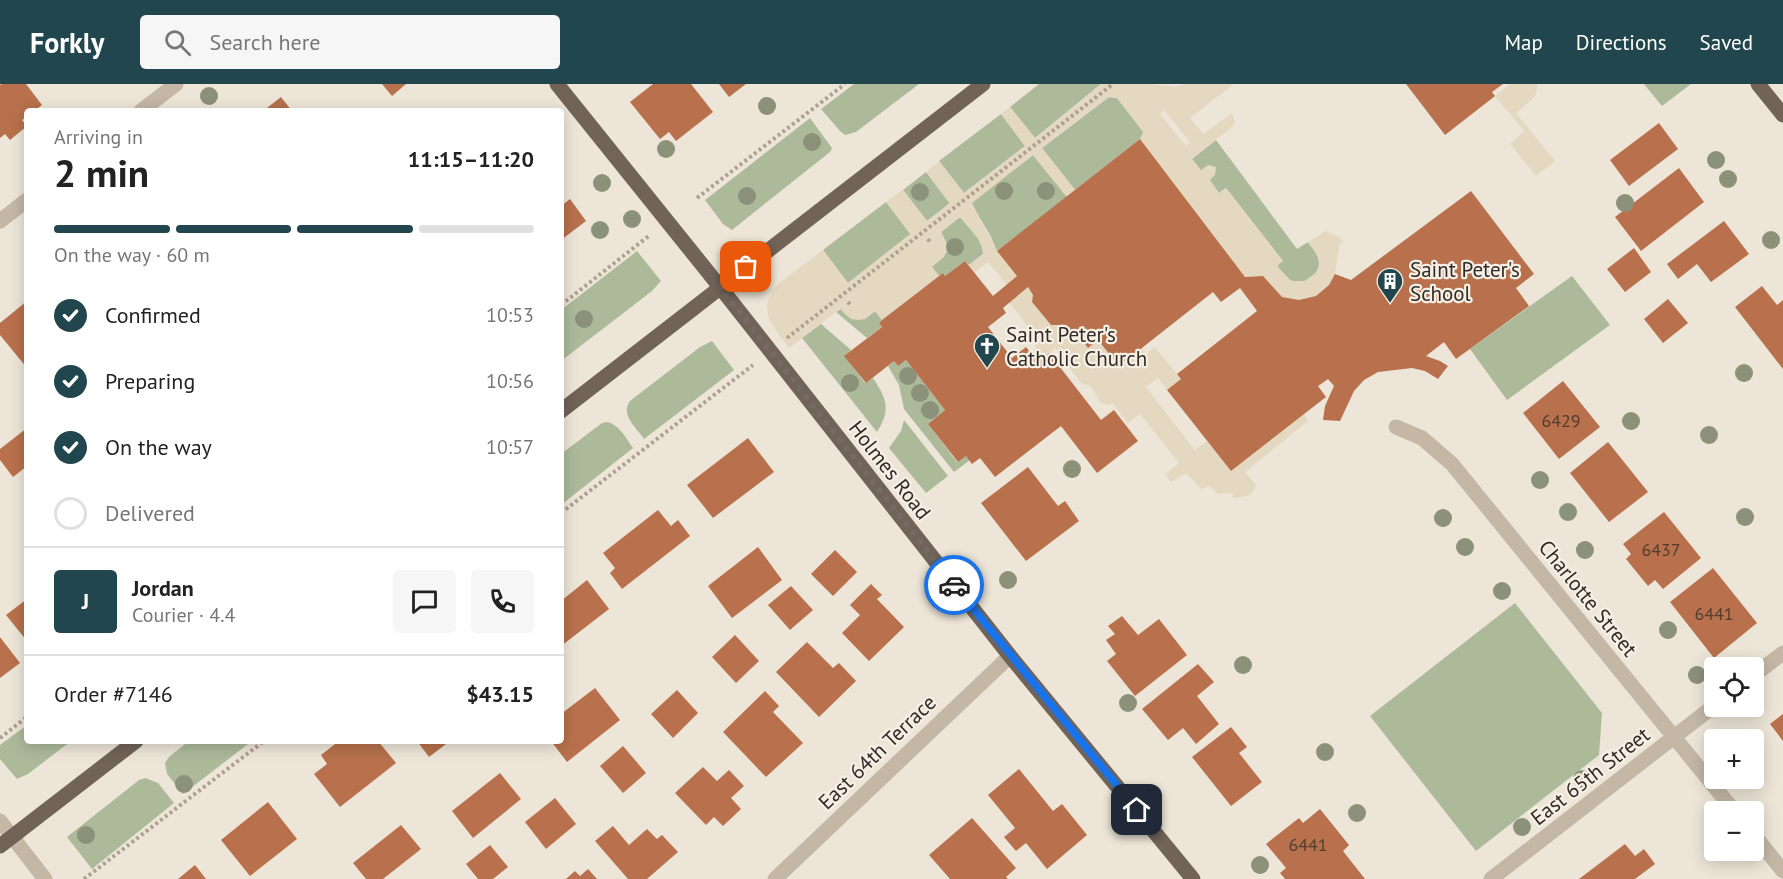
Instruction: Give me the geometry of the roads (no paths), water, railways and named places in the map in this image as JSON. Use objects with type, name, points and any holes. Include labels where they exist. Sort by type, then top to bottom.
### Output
[{"type":"main road","name":"Holmes Road","points":[[557,84],[1010,656],[1193,879]]},
{"type":"main road","points":[[564,409],[983,84]]},
{"type":"main road","points":[[1758,84],[1783,115]]},
{"type":"main road","points":[[6,842],[132,744]]},
{"type":"street","points":[[145,108],[176,84]]},
{"type":"street","points":[[0,220],[24,202]]},
{"type":"street","name":"Charlotte Street","points":[[1396,427],[1422,438],[1452,465],[1726,801]]},
{"type":"street","points":[[1764,667],[1783,652]]},
{"type":"street","name":"East 64th Terrace","points":[[775,879],[1010,656]]},
{"type":"street","name":"East 65th Street","points":[[1491,879],[1704,714]]},
{"type":"street","points":[[0,821],[6,842],[45,879]]},
{"type":"street","points":[[1764,847],[1783,871]]},
{"type":"place","name":"Saint Peter's School","points":[[1390,304]]},
{"type":"place","name":"Saint Peter's Catholic Church","points":[[987,369]]}]
